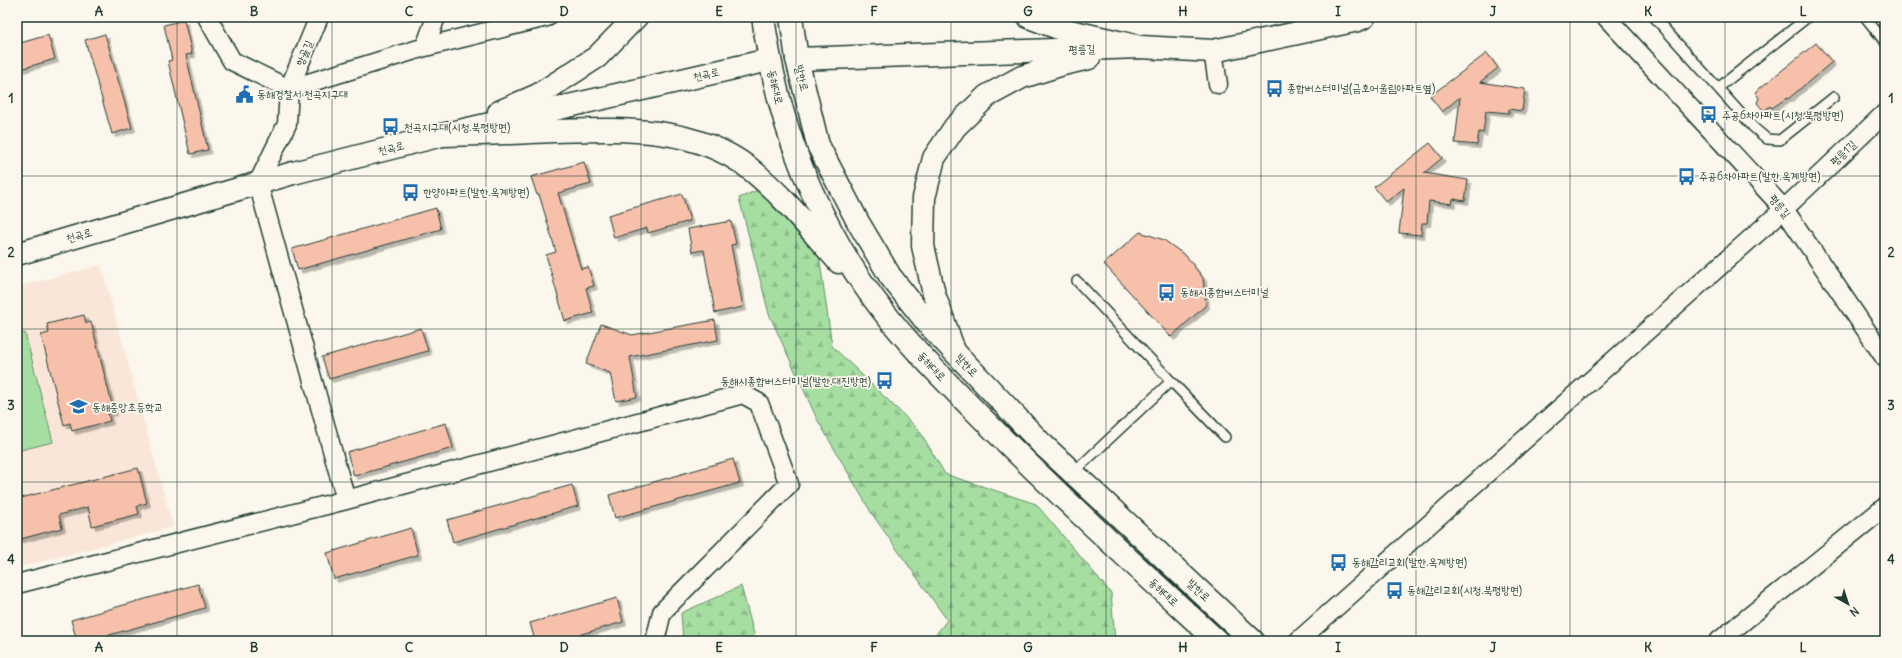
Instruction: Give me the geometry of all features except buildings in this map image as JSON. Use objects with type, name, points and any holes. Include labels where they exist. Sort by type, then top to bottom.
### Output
[{"type":"main road","points":[[442,136],[538,95],[597,57],[636,17]]},
{"type":"main road","name":"동해대로","points":[[763,17],[769,60],[781,112],[799,165],[823,216],[850,264],[888,318],[933,369],[1011,447],[1217,641]]},
{"type":"main road","name":"발한로","points":[[791,17],[797,59],[818,145],[858,222],[890,276],[928,324],[1041,443],[1253,641]]},
{"type":"main road","points":[[1029,17],[1062,29],[1140,47]]},
{"type":"main road","name":"평릉길","points":[[769,60],[1140,47],[1213,51],[1358,20],[1364,17]]},
{"type":"main road","points":[[954,351],[934,294],[923,246],[924,198],[934,158],[955,127],[987,96],[1022,77],[1063,64],[1140,47]]},
{"type":"main road","name":"천곡로","points":[[17,254],[258,183],[442,136],[769,60]]},
{"type":"main road","points":[[442,136],[622,129],[674,134],[714,147],[748,167],[774,190],[888,318]]},
{"type":"street","points":[[207,17],[232,61],[289,89],[425,47],[547,17]]},
{"type":"street","name":"항골길","points":[[258,183],[287,124],[289,89],[319,17]]},
{"type":"street","points":[[425,47],[436,17]]},
{"type":"street","name":"평릉길","points":[[1606,17],[1784,209],[1885,358]]},
{"type":"street","points":[[1213,51],[1218,84]]},
{"type":"street","name":"평릉1길","points":[[1298,641],[1784,209],[1885,113]]},
{"type":"street","points":[[258,183],[346,500]]},
{"type":"street","points":[[17,584],[346,500],[743,394],[759,403],[789,484],[662,612],[655,641]]},
{"type":"street","points":[[1719,641],[1885,507]]},
{"type":"lane","points":[[1654,17],[1753,127],[1768,139],[1780,140],[1834,97]]},
{"type":"lane","points":[[1718,88],[1808,17]]},
{"type":"lane","points":[[1865,17],[1885,42]]},
{"type":"lane","points":[[1077,281],[1225,437]]},
{"type":"lane","points":[[1073,473],[1171,381]]},
{"type":"shaded area","name":"동해중앙초등학교","points":[[101,265],[173,527],[17,568],[17,287]]},
{"type":"green space","points":[[779,181],[819,255],[832,346],[919,430],[945,474],[1036,504],[1111,593],[1115,641],[931,641],[947,620],[872,514],[817,419],[769,314],[739,198]]},
{"type":"green space","points":[[25,333],[53,442],[17,451],[17,335]]},
{"type":"green space","points":[[741,586],[756,641],[683,641],[681,613]]},
{"type":"place","name":"종합버스터미널(금호어울림아파트옆)","points":[[1274,88]]},
{"type":"place","name":"동해경찰서 천곡지구대","points":[[244,94]]},
{"type":"place","name":"주공6차아파트(시청.북평방면)","points":[[1709,115]]},
{"type":"place","name":"천곡지구대(시청.북평방면)","points":[[391,127]]},
{"type":"place","name":"주공6차아파트(발한.옥계방면)","points":[[1686,176]]},
{"type":"place","name":"한양아파트(발한.옥계방면)","points":[[410,192]]},
{"type":"place","name":"동해시종합버스터미널","points":[[1167,292]]},
{"type":"place","name":"동해시종합버스터미널(발한.대진방면)","points":[[884,381]]},
{"type":"place","name":"동해중앙초등학교","points":[[79,407]]},
{"type":"place","name":"동해감리교회(발한.옥계방면)","points":[[1339,562]]},
{"type":"place","name":"동해감리교회(시청.북평방면)","points":[[1394,590]]}]
